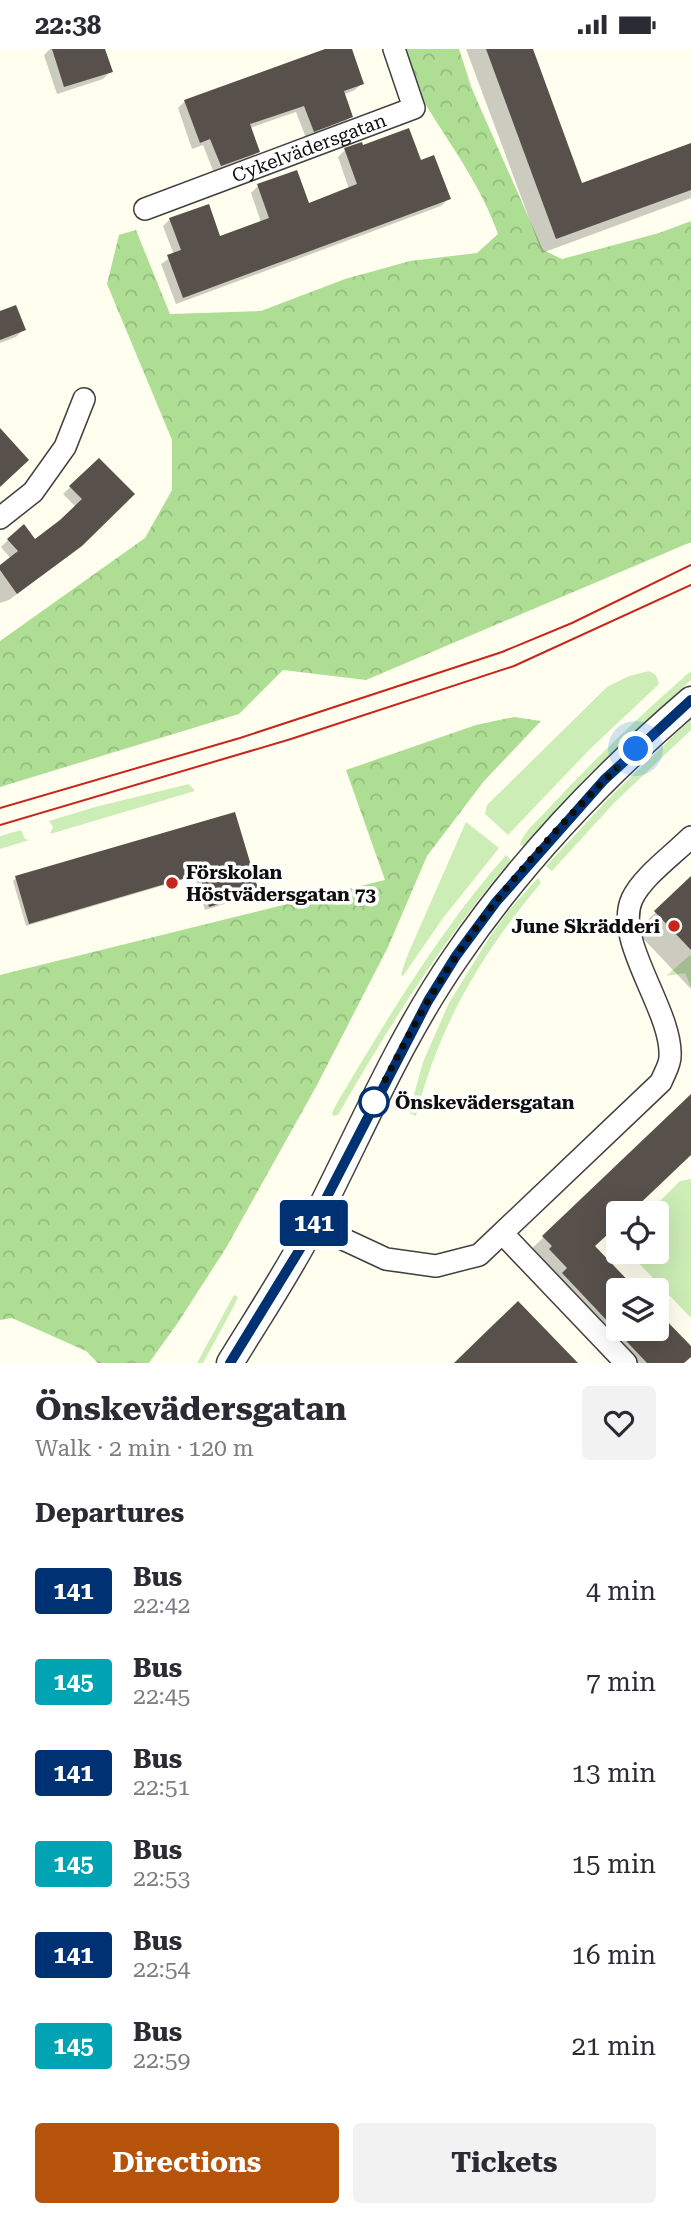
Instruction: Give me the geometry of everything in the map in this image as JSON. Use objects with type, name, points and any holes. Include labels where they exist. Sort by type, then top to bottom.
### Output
[{"type":"street","name":"Cykelvädersgatan","points":[[145,209],[414,108],[394,49]]},
{"type":"street","points":[[0,518],[33,492],[65,447],[84,399]]},
{"type":"street","points":[[230,1363],[313,1226],[428,1001],[456,956],[496,902],[604,780],[691,700]]},
{"type":"street","points":[[313,1226],[386,1259],[436,1266],[479,1255],[661,1082],[670,1061],[670,1040],[631,935],[629,907],[643,883],[691,837]]},
{"type":"street","points":[[503,1234],[626,1363]]},
{"type":"green space","points":[[404,49],[459,49],[472,89],[543,250],[562,259],[659,233],[691,221],[691,542],[366,680],[283,670],[239,714],[0,787],[0,641],[145,538],[172,490],[172,440],[107,284],[119,235],[136,230],[170,314],[261,311],[345,279],[410,261],[477,253],[498,234],[474,182],[420,94]]},
{"type":"green space","points":[[649,671],[656,675],[659,683],[657,686],[591,748],[508,835],[485,814],[487,805],[607,687],[629,676]]},
{"type":"green space","points":[[691,671],[691,680],[588,775],[524,846],[520,845],[528,830],[584,772],[636,720]]},
{"type":"green space","points":[[514,717],[541,721],[484,781],[427,856],[388,947],[317,1085],[226,1248],[149,1363],[98,1363],[86,1351],[12,1318],[0,1320],[0,975],[385,880],[346,770],[476,725]]},
{"type":"green space","points":[[691,719],[691,730],[614,803],[552,871],[546,866],[613,794]]},
{"type":"green space","points":[[189,784],[195,791],[50,834],[53,827],[49,821]]},
{"type":"green space","points":[[466,822],[499,848],[443,918],[403,976],[401,974],[408,954]]},
{"type":"green space","points":[[21,830],[25,839],[29,840],[0,849],[0,836]]},
{"type":"green space","points":[[506,855],[511,860],[440,951],[397,1016],[338,1115],[333,1116],[338,1101],[416,974],[459,913]]},
{"type":"green space","points":[[538,878],[541,883],[499,937],[465,992],[437,1051],[416,1116],[409,1113],[423,1062],[449,1003],[489,938],[509,910]]},
{"type":"green space","points":[[690,955],[691,987],[685,973],[666,976]]},
{"type":"green space","points":[[691,1179],[691,1318],[669,1295],[669,1278],[653,1278],[640,1264],[669,1264],[669,1201],[660,1201],[680,1181]]},
{"type":"green space","points":[[234,1295],[238,1297],[235,1304],[203,1363],[197,1363]]},
{"type":"building","points":[[52,49],[105,49],[113,72],[64,87]]},
{"type":"building","points":[[325,49],[352,49],[364,84],[344,91],[353,117],[314,132],[304,106],[250,124],[260,152],[221,166],[210,139],[200,143],[184,100]]},
{"type":"building","points":[[486,49],[533,49],[582,183],[691,143],[691,190],[556,239]]},
{"type":"building","points":[[409,128],[421,160],[434,155],[451,199],[183,298],[167,255],[181,250],[169,218],[209,204],[220,236],[269,218],[257,184],[297,170],[309,203],[357,184],[344,148],[362,142],[363,145]]},
{"type":"building","points":[[16,305],[26,330],[0,340],[0,311]]},
{"type":"building","points":[[0,428],[29,460],[0,487]]},
{"type":"building","points":[[99,458],[135,494],[82,546],[17,594],[0,570],[0,565],[18,551],[7,539],[24,524],[35,539],[60,520],[82,499],[69,486]]},
{"type":"building","points":[[235,812],[259,892],[209,907],[199,874],[29,924],[15,876]]},
{"type":"building","points":[[691,876],[691,950],[654,911]]},
{"type":"building","points":[[691,1094],[691,1155],[643,1201],[606,1201],[606,1236],[595,1246],[606,1258],[606,1264],[612,1264],[626,1278],[606,1278],[606,1320],[562,1273],[567,1268],[549,1249],[552,1246],[542,1236]]},
{"type":"building","points":[[518,1301],[578,1363],[454,1363],[491,1327]]},
{"type":"building","points":[[669,1323],[691,1346],[691,1357],[684,1363],[647,1363],[626,1341],[669,1341]]},
{"type":"tram line","points":[[0,808],[240,738],[502,652],[572,623],[691,565]]},
{"type":"tram line","points":[[0,825],[291,739],[514,666],[691,585]]},
{"type":"bus line","name":"141","points":[[230,1363],[313,1226],[374,1102],[428,1001],[456,956],[496,902],[554,834],[652,733],[691,700]]},
{"type":"place","name":"Förskolan Höstvädersgatan 73","points":[[172,883]]},
{"type":"place","name":"June Skrädderi","points":[[674,926]]},
{"type":"place","name":"Önskevädersgatan","points":[[374,1102]]},
{"type":"route","points":[[374,1102],[428,1001],[456,956],[496,902],[554,834],[636,749]]}]
